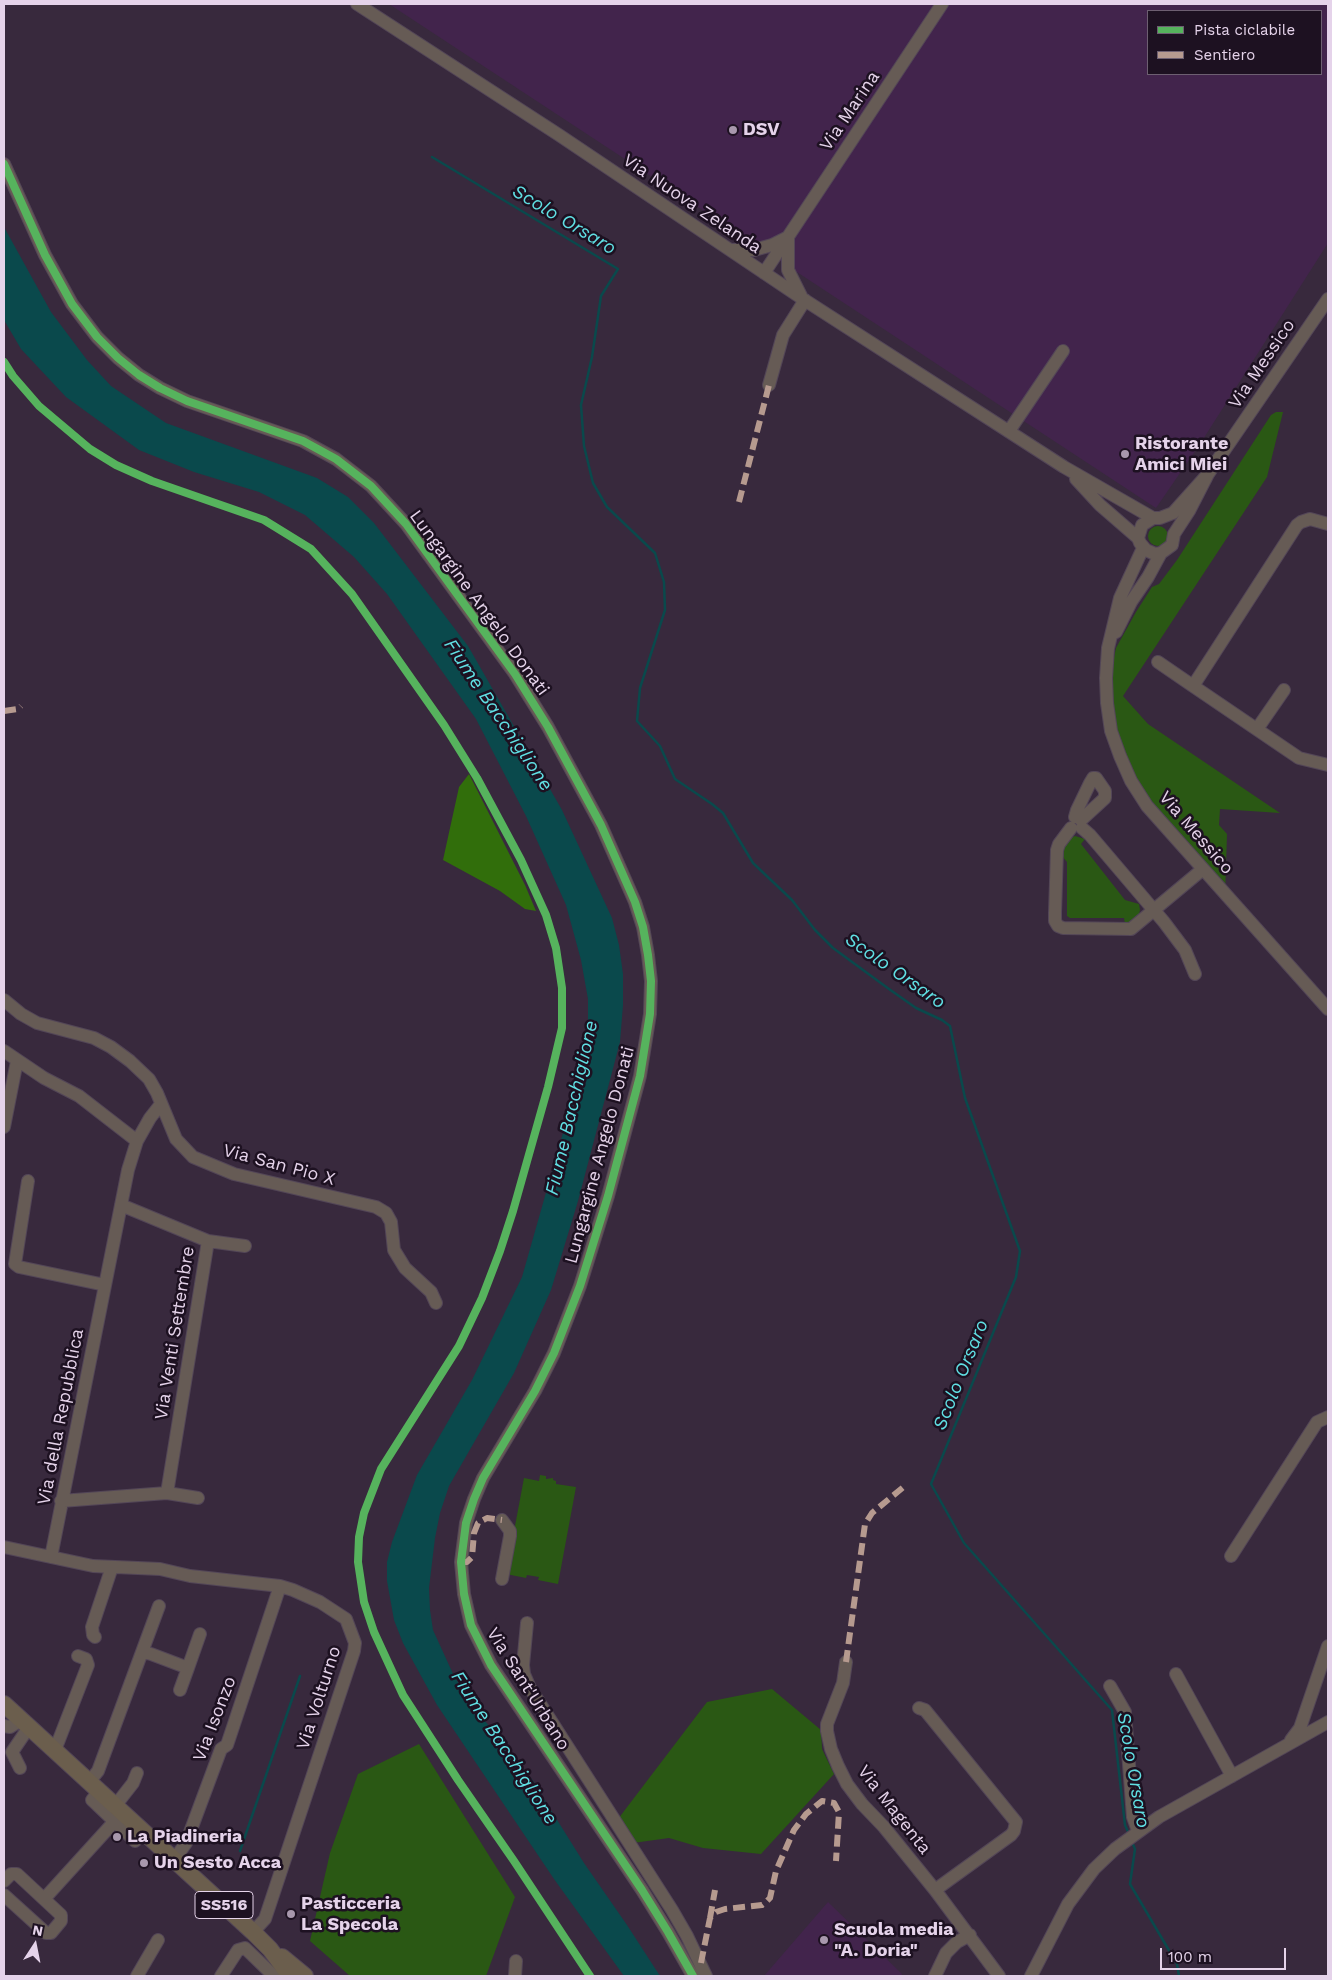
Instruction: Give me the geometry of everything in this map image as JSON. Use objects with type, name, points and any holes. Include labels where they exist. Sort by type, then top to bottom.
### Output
[{"type":"main road","points":[[4,1704],[94,1786],[115,1814],[144,1832],[174,1860]]},
{"type":"main road","name":"SS516","points":[[174,1860],[253,1932],[270,1949],[290,1976]]},
{"type":"main road","name":"SS516","points":[[270,1949],[292,1963],[306,1976]]},
{"type":"street","name":"Via Nuova Zelanda","points":[[357,4],[559,135],[804,300],[1064,467],[1129,505],[1156,518]]},
{"type":"street","name":"Via Marina","points":[[764,274],[942,4]]},
{"type":"street","name":"Lungargine Angelo Donati","points":[[4,164],[45,255],[72,304],[97,337],[118,358],[146,379],[187,401],[303,441],[336,459],[371,486],[383,498],[426,549],[515,674],[570,766],[601,825],[635,902],[643,927],[651,981],[650,1014],[640,1076],[611,1187],[570,1314]]},
{"type":"street","points":[[728,250],[754,250],[772,246],[788,237],[788,270],[804,300],[784,335],[769,386]]},
{"type":"street","name":"Via Messico","points":[[1108,648],[1131,602],[1148,578],[1161,553],[1172,545],[1174,534],[1189,511],[1208,474],[1328,299]]},
{"type":"street","points":[[1009,431],[1063,351]]},
{"type":"street","name":"Via Nuova Zelanda","points":[[1064,467],[1141,543]]},
{"type":"street","name":"Via Messico","points":[[1208,474],[1173,513],[1142,525],[1141,543],[1120,598],[1108,648],[1106,678],[1111,731],[1131,781],[1147,806],[1328,1009]]},
{"type":"street","points":[[1121,523],[1124,508],[1129,505]]},
{"type":"street","points":[[1156,518],[1168,522],[1174,534]]},
{"type":"street","points":[[1193,686],[1297,525],[1310,519],[1328,524]]},
{"type":"street","points":[[1141,543],[1154,554],[1161,553]]},
{"type":"street","points":[[1158,662],[1299,758],[1328,765]]},
{"type":"street","points":[[1257,729],[1284,690]]},
{"type":"street","points":[[1195,974],[1185,950],[1154,910],[1090,835],[1077,823],[1057,850],[1055,921],[1058,926],[1064,928],[1131,929],[1154,910],[1203,869]]},
{"type":"street","name":"Via San Pio X","points":[[4,1000],[21,1014],[37,1023],[94,1038],[111,1047],[130,1061],[149,1079],[176,1139],[193,1157],[234,1174],[376,1207],[386,1213],[391,1222],[394,1250],[405,1268],[431,1292],[436,1303]]},
{"type":"street","points":[[4,1051],[17,1061],[79,1096],[138,1141]]},
{"type":"street","points":[[4,1127],[17,1061]]},
{"type":"street","name":"Via della Repubblica","points":[[52,1557],[128,1170],[138,1141],[150,1118],[161,1104]]},
{"type":"street","points":[[28,1181],[15,1264],[19,1267],[105,1284]]},
{"type":"street","name":"Via Venti Settembre","points":[[121,1205],[208,1241],[167,1493]]},
{"type":"street","points":[[208,1241],[245,1246]]},
{"type":"street","name":"Via Sant'Urbano","points":[[570,1314],[554,1353],[535,1391],[483,1478],[474,1499],[466,1522],[463,1542],[461,1562],[464,1594],[471,1625],[491,1664],[642,1890],[693,1976]]},
{"type":"street","points":[[1231,1556],[1317,1422],[1328,1417]]},
{"type":"street","points":[[62,1501],[167,1493],[198,1498]]},
{"type":"street","points":[[502,1520],[510,1531],[502,1580]]},
{"type":"street","name":"Via Volturno","points":[[4,1547],[67,1562],[112,1567],[160,1569],[190,1576],[280,1586],[305,1594],[346,1619],[355,1643],[354,1652],[265,1919],[253,1932]]},
{"type":"street","points":[[95,1637],[92,1627],[112,1567]]},
{"type":"street","name":"Via Isonzo","points":[[174,1860],[186,1843],[221,1748],[227,1744],[280,1586]]},
{"type":"street","points":[[94,1786],[159,1606]]},
{"type":"street","name":"Via Sant'Urbano","points":[[527,1623],[523,1665],[524,1674],[530,1688],[672,1910],[706,1976]]},
{"type":"street","points":[[180,1690],[200,1634]]},
{"type":"street","points":[[1281,1748],[1293,1738],[1300,1728],[1328,1646]]},
{"type":"street","points":[[142,1652],[188,1668]]},
{"type":"street","points":[[56,1750],[88,1665],[86,1659],[78,1656]]},
{"type":"street","name":"Via Magenta","points":[[846,1662],[843,1683],[827,1724],[827,1731],[831,1749],[847,1784],[935,1890],[999,1976]]},
{"type":"street","points":[[1176,1674],[1232,1776]]},
{"type":"street","points":[[1110,1686],[1125,1712],[1133,1835]]},
{"type":"street","points":[[919,1708],[925,1710],[1016,1822],[1011,1835],[935,1890]]},
{"type":"street","points":[[1306,1712],[1307,1717],[1312,1722],[1326,1724]]},
{"type":"street","points":[[4,1726],[10,1727],[25,1724]]},
{"type":"street","points":[[20,1768],[12,1752],[25,1724]]},
{"type":"street","points":[[1300,1728],[1314,1728],[1326,1724]]},
{"type":"street","points":[[1031,1976],[1068,1904],[1083,1882],[1104,1858],[1133,1835],[1232,1776],[1326,1724]]},
{"type":"street","points":[[44,1899],[115,1814],[137,1773]]},
{"type":"street","points":[[4,1880],[11,1874],[17,1874],[61,1915],[61,1921],[50,1933],[46,1933],[4,1895]]},
{"type":"street","points":[[935,1976],[946,1953],[958,1942],[970,1935]]},
{"type":"street","points":[[137,1976],[158,1940]]},
{"type":"street","points":[[221,1976],[238,1950],[245,1948],[274,1976]]},
{"type":"street","points":[[515,1976],[516,1961]]},
{"type":"shaded area","points":[[389,4],[1328,4],[1328,243],[1200,444],[1156,508]]},
{"type":"shaded area","points":[[828,1902],[902,1974],[901,1976],[764,1976]]},
{"type":"green space","points":[[1276,412],[1283,412],[1267,477],[1123,696],[1148,724],[1280,813],[1220,809],[1219,825],[1227,834],[1225,898],[1146,808],[1105,702],[1116,648],[1136,612],[1152,587],[1159,584],[1177,560],[1271,415]]},
{"type":"green space","points":[[1158,526],[1165,529],[1168,536],[1165,543],[1158,546],[1151,543],[1148,536],[1151,529]]},
{"type":"green space","points":[[469,774],[525,885],[536,911],[525,909],[500,891],[443,860],[459,787]]},
{"type":"green space","points":[[1075,836],[1085,839],[1081,844],[1125,900],[1139,904],[1139,914],[1128,923],[1125,924],[1124,918],[1070,918],[1067,916],[1067,862],[1061,855],[1068,839]]},
{"type":"green space","points":[[540,1475],[546,1476],[546,1479],[553,1478],[556,1484],[576,1487],[558,1584],[538,1580],[539,1577],[527,1575],[526,1578],[506,1574],[524,1478],[539,1481]]},
{"type":"green space","points":[[772,1689],[821,1730],[822,1749],[834,1774],[761,1854],[703,1848],[669,1838],[633,1843],[618,1819],[707,1702]]},
{"type":"green space","points":[[419,1744],[515,1897],[486,1976],[350,1976],[310,1941],[330,1853],[358,1774]]},
{"type":"water","name":"Fiume Bacchiglione","points":[[4,227],[51,312],[87,360],[111,386],[166,423],[317,478],[348,497],[374,523],[468,646],[562,810],[612,918],[619,945],[623,974],[620,1042],[578,1201],[551,1290],[514,1373],[449,1486],[440,1513],[435,1538],[429,1588],[433,1630],[454,1676],[477,1711],[538,1787],[584,1863],[660,1976],[624,1976],[554,1879],[437,1705],[403,1643],[394,1620],[387,1581],[387,1562],[392,1542],[417,1475],[472,1380],[522,1277],[578,1080],[588,1025],[588,999],[581,960],[566,905],[526,816],[476,719],[387,594],[354,557],[305,515],[259,492],[194,472],[139,450],[66,397],[21,349],[4,320]]},
{"type":"waterway","name":"Scolo Orsaro","points":[[432,157],[618,269],[601,296],[592,357],[581,405],[584,446],[593,483],[607,507],[655,553],[664,582],[665,610],[640,688],[637,721],[660,746],[675,779],[723,813],[753,863],[792,900],[815,930],[833,948],[916,1008],[942,1020],[950,1026],[965,1098],[1020,1251],[1016,1277],[931,1484],[964,1543],[1112,1710],[1125,1825],[1129,1834]]},
{"type":"waterway","points":[[240,1851],[300,1676]]},
{"type":"waterway","name":"Scolo Orsaro","points":[[1132,1842],[1135,1849],[1130,1884],[1177,1964],[1179,1976]]},
{"type":"marked path","points":[[739,502],[769,385]]},
{"type":"marked path","points":[[4,711],[18,709],[21,706]]},
{"type":"marked path","points":[[846,1662],[865,1524],[872,1513],[906,1485]]},
{"type":"marked path","points":[[461,1562],[467,1562],[472,1557],[474,1533],[478,1523],[487,1518],[502,1520]]},
{"type":"marked path","points":[[701,1963],[710,1918],[716,1912],[725,1909],[762,1905],[770,1898],[776,1871],[794,1830],[806,1814],[822,1801],[834,1803],[839,1812],[836,1861]]},
{"type":"marked path","points":[[710,1918],[715,1890]]},
{"type":"cycle path","points":[[4,164],[45,255],[72,304],[97,337],[118,358],[139,375],[187,401],[303,441],[336,459],[371,486],[406,524],[515,674],[548,727],[601,825],[635,902],[643,927],[651,981],[650,1014],[640,1076],[608,1196],[580,1286],[554,1353],[535,1391],[483,1478],[466,1523],[461,1562],[464,1594],[471,1625],[491,1665],[642,1890],[693,1976]]},
{"type":"cycle path","points":[[4,362],[13,376],[39,406],[90,449],[116,465],[152,481],[264,520],[311,549],[352,594],[444,725],[477,778],[521,860],[546,915],[556,948],[562,988],[562,1028],[548,1087],[513,1211],[482,1298],[459,1346],[381,1469],[364,1513],[359,1537],[358,1562],[364,1602],[374,1632],[403,1695],[590,1976]]},
{"type":"place","name":"DSV","points":[[733,130]]},
{"type":"place","name":"Ristorante Amici Miei","points":[[1125,454]]},
{"type":"place","name":"La Piadineria","points":[[117,1837]]},
{"type":"place","name":"Un Sesto Acca","points":[[144,1863]]},
{"type":"place","name":"Pasticceria La Specola","points":[[291,1914]]},
{"type":"place","name":"Scuola media \"A. Doria\"","points":[[824,1940]]}]
